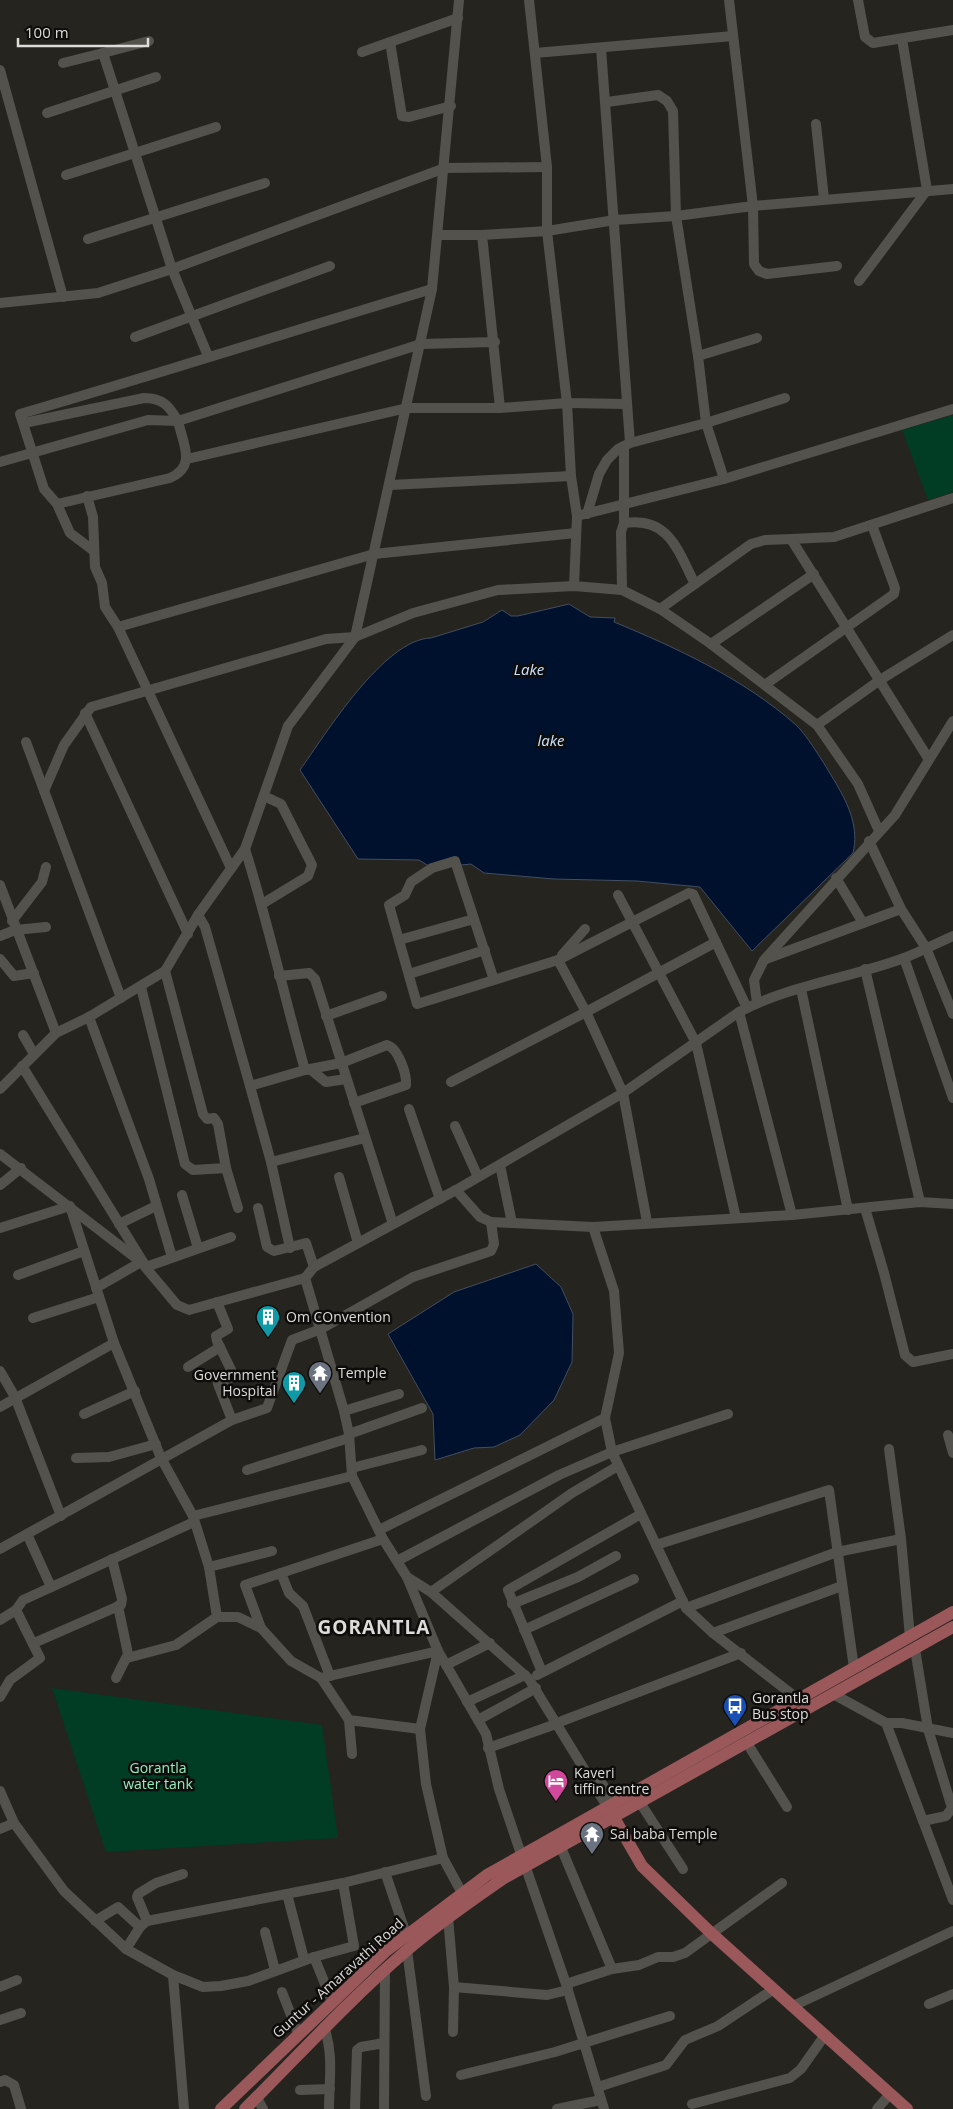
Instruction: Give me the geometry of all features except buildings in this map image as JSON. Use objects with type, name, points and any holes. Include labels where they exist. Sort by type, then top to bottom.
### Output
[{"type":"main road","name":"Guntur - Amaravathi Road","points":[[221,2109],[332,2001],[406,1934],[462,1893],[614,1809],[798,1699],[953,1612]]},
{"type":"main road","name":"Guntur - Amaravathi Road","points":[[245,2109],[260,2103],[324,2028],[385,1969],[523,1859],[560,1845],[614,1809],[639,1801],[835,1695],[953,1627]]},
{"type":"main road","points":[[614,1809],[642,1866],[906,2109]]},
{"type":"street","points":[[0,1089],[56,1033],[89,1017],[165,971],[230,866],[244,849],[288,726],[355,638],[432,289],[451,106],[459,0]]},
{"type":"street","points":[[529,0],[547,167],[547,231],[567,403],[571,476],[582,515]]},
{"type":"street","points":[[729,0],[753,206],[754,264],[759,271],[767,274],[837,266]]},
{"type":"street","points":[[858,0],[866,37],[869,41],[902,39],[953,30]]},
{"type":"street","points":[[362,52],[458,18]]},
{"type":"street","points":[[535,53],[733,36]]},
{"type":"street","points":[[860,281],[927,190],[902,39]]},
{"type":"street","points":[[63,63],[149,41]]},
{"type":"street","points":[[390,42],[402,116],[410,117],[451,106]]},
{"type":"street","points":[[601,48],[607,102],[627,404],[624,523],[621,532],[622,590]]},
{"type":"street","points":[[103,52],[172,269],[208,356]]},
{"type":"street","points":[[0,70],[63,297]]},
{"type":"street","points":[[48,113],[156,77]]},
{"type":"street","points":[[607,102],[658,95],[668,101],[673,111],[676,216],[698,356],[706,423],[724,479]]},
{"type":"street","points":[[816,124],[824,199]]},
{"type":"street","points":[[66,175],[216,127]]},
{"type":"street","points":[[0,303],[98,293],[172,269],[445,168],[547,167]]},
{"type":"street","points":[[88,239],[265,183]]},
{"type":"street","points":[[438,234],[482,235],[547,231],[615,220],[676,216],[824,199],[953,189]]},
{"type":"street","points":[[482,235],[495,342],[500,408]]},
{"type":"street","points":[[135,337],[330,266]]},
{"type":"street","points":[[94,552],[70,533],[57,504],[44,489],[20,414],[149,377],[208,356],[432,289]]},
{"type":"street","points":[[698,356],[757,338]]},
{"type":"street","points":[[0,462],[148,420],[178,421],[421,344],[495,342]]},
{"type":"street","points":[[24,423],[144,398],[153,398],[167,403],[178,421],[187,459],[186,467],[182,472],[170,478],[57,504]]},
{"type":"street","points":[[574,586],[576,532],[599,474],[607,460],[627,444],[706,423],[785,398]]},
{"type":"street","points":[[187,459],[407,408],[500,408],[567,403],[627,404]]},
{"type":"street","points":[[582,515],[724,479],[953,409]]},
{"type":"street","points":[[390,485],[571,476]]},
{"type":"street","points":[[87,496],[94,516],[94,563],[102,583],[104,602],[118,627],[230,866]]},
{"type":"street","points":[[660,609],[751,544],[766,540],[828,538],[953,498]]},
{"type":"street","points":[[624,523],[651,522],[664,531],[672,540],[696,584]]},
{"type":"street","points":[[766,684],[894,594],[895,588],[872,525]]},
{"type":"street","points":[[118,627],[374,554],[576,532]]},
{"type":"street","points":[[791,539],[928,758]]},
{"type":"street","points":[[711,644],[814,574]]},
{"type":"street","points":[[44,791],[59,755],[85,713],[91,707],[147,689],[326,639],[355,638],[413,613],[498,590],[574,586],[622,590],[660,609],[766,684],[817,725],[858,784],[879,831]]},
{"type":"street","points":[[817,725],[880,680],[953,635]]},
{"type":"street","points":[[85,713],[188,934]]},
{"type":"street","points":[[757,1003],[754,980],[764,960],[869,841],[895,815],[928,758],[953,721]]},
{"type":"street","points":[[26,742],[122,998]]},
{"type":"street","points":[[262,904],[308,876],[312,864],[281,804],[264,796]]},
{"type":"street","points":[[869,841],[901,909],[926,948],[953,1014]]},
{"type":"street","points":[[244,849],[262,904],[279,976],[308,1070],[326,1082],[346,1079]]},
{"type":"street","points":[[494,980],[455,861],[432,868],[411,882],[404,895],[389,905],[417,1004],[494,980],[558,960],[693,894],[716,942],[743,1010],[792,1215]]},
{"type":"street","points":[[0,936],[14,925],[42,882],[46,867]]},
{"type":"street","points":[[836,878],[863,923]]},
{"type":"street","points":[[0,885],[56,1033]]},
{"type":"street","points":[[618,895],[696,1043],[736,1218]]},
{"type":"street","points":[[764,960],[901,909]]},
{"type":"street","points":[[198,916],[205,927],[250,1086],[271,1162],[290,1248]]},
{"type":"street","points":[[399,940],[474,919]]},
{"type":"street","points":[[14,925],[46,928]]},
{"type":"street","points":[[558,960],[585,929]]},
{"type":"street","points":[[22,1066],[144,1264],[177,1305],[189,1310],[305,1278],[314,1267],[456,1190],[623,1093],[743,1010],[757,1003],[904,958],[953,936]]},
{"type":"street","points":[[452,1082],[716,942]]},
{"type":"street","points":[[409,974],[485,950]]},
{"type":"street","points":[[904,958],[953,1098]]},
{"type":"street","points":[[0,959],[14,976],[34,973]]},
{"type":"street","points":[[558,960],[586,1012],[623,1093],[647,1222]]},
{"type":"street","points":[[865,970],[920,1202]]},
{"type":"street","points":[[165,971],[203,1114],[207,1119],[217,1120],[226,1168],[238,1208]]},
{"type":"street","points":[[279,976],[313,974],[393,1224]]},
{"type":"street","points":[[141,987],[185,1164],[193,1170],[226,1168]]},
{"type":"street","points":[[800,989],[848,1210]]},
{"type":"street","points":[[326,1016],[382,996]]},
{"type":"street","points":[[89,1017],[148,1179],[172,1258]]},
{"type":"street","points":[[22,1035],[34,1054]]},
{"type":"street","points":[[250,1086],[308,1070],[341,1064],[387,1045],[396,1052],[407,1082],[403,1088],[354,1103]]},
{"type":"street","points":[[409,1109],[440,1199]]},
{"type":"street","points":[[455,1126],[478,1177]]},
{"type":"street","points":[[271,1162],[365,1138]]},
{"type":"street","points":[[0,1154],[21,1168],[144,1264]]},
{"type":"street","points":[[500,1165],[512,1223]]},
{"type":"street","points":[[0,1185],[21,1168]]},
{"type":"street","points":[[340,1176],[358,1243]]},
{"type":"street","points":[[456,1190],[480,1217],[491,1222],[593,1227],[647,1222],[792,1215],[920,1202],[953,1204]]},
{"type":"street","points":[[182,1194],[198,1248]]},
{"type":"street","points":[[0,1228],[70,1206]]},
{"type":"street","points":[[70,1206],[114,1343],[161,1458],[194,1519],[209,1567],[216,1617]]},
{"type":"street","points":[[119,1224],[156,1206]]},
{"type":"street","points":[[258,1208],[267,1247],[274,1251],[306,1243],[314,1267]]},
{"type":"street","points":[[865,1208],[884,1272],[904,1355],[912,1362],[953,1354]]},
{"type":"street","points":[[0,1549],[232,1420],[267,1408],[292,1340],[322,1329],[413,1277],[491,1251],[494,1244],[491,1222]]},
{"type":"street","points":[[593,1227],[614,1291],[619,1353],[605,1418],[612,1452],[618,1466],[684,1604],[713,1633],[741,1652],[798,1699]]},
{"type":"street","points":[[33,1318],[98,1293],[144,1264],[172,1258],[231,1236]]},
{"type":"street","points":[[18,1275],[84,1251]]},
{"type":"street","points":[[305,1278],[322,1329],[344,1411],[349,1436],[352,1472],[381,1535],[406,1577],[438,1651],[486,1734],[499,1789],[567,1987],[603,2104],[557,2109]]},
{"type":"street","points":[[217,1302],[228,1329],[216,1336],[233,1370],[234,1376],[218,1384],[232,1420]]},
{"type":"street","points":[[0,1407],[114,1343]]},
{"type":"street","points":[[188,1366],[220,1347]]},
{"type":"street","points":[[0,1371],[15,1397],[61,1516]]},
{"type":"street","points":[[84,1414],[135,1391]]},
{"type":"street","points":[[344,1411],[399,1394]]},
{"type":"street","points":[[248,1470],[349,1436],[422,1408]]},
{"type":"street","points":[[397,1561],[550,1479],[612,1452],[728,1414]]},
{"type":"street","points":[[438,1651],[325,1677],[291,1661],[261,1628],[245,1585],[381,1535],[605,1418]]},
{"type":"street","points":[[948,1435],[953,1453]]},
{"type":"street","points":[[76,1458],[109,1457],[156,1444]]},
{"type":"street","points":[[889,1449],[902,1540],[910,1637]]},
{"type":"street","points":[[0,1620],[16,1610],[23,1600],[194,1519],[422,1450]]},
{"type":"street","points":[[431,1592],[572,1493],[618,1466]]},
{"type":"street","points":[[656,1545],[829,1490],[854,1668]]},
{"type":"street","points":[[542,1672],[507,1592],[509,1588],[641,1514]]},
{"type":"street","points":[[28,1534],[51,1587]]},
{"type":"street","points":[[468,1702],[542,1672],[684,1604],[837,1552],[902,1540]]},
{"type":"street","points":[[209,1567],[272,1551]]},
{"type":"street","points":[[512,1604],[578,1577],[616,1556]]},
{"type":"street","points":[[34,1643],[121,1605],[122,1599],[112,1559]]},
{"type":"street","points":[[281,1573],[289,1593],[304,1606],[325,1677],[349,1720],[352,1754]]},
{"type":"street","points":[[406,1577],[431,1592],[527,1677],[538,1690],[539,1698],[559,1723],[614,1809]]},
{"type":"street","points":[[524,1630],[634,1580]]},
{"type":"street","points":[[713,1633],[842,1586]]},
{"type":"street","points":[[116,1678],[127,1658],[127,1649],[118,1606]]},
{"type":"street","points":[[0,1697],[10,1680],[40,1658],[16,1610]]},
{"type":"street","points":[[127,1658],[176,1645],[216,1617],[238,1617],[261,1628]]},
{"type":"street","points":[[446,1665],[490,1643]]},
{"type":"street","points":[[914,1650],[928,1729],[952,1808],[946,1816],[923,1821]]},
{"type":"street","points":[[438,1651],[420,1729],[426,1784],[443,1858],[462,1893]]},
{"type":"street","points":[[488,1748],[559,1723],[741,1652]]},
{"type":"street","points":[[478,1720],[538,1690]]},
{"type":"street","points":[[835,1695],[886,1723],[902,1723],[953,1733]]},
{"type":"street","points":[[349,1720],[420,1729]]},
{"type":"street","points":[[886,1723],[953,1900]]},
{"type":"street","points":[[747,1742],[787,1808]]},
{"type":"street","points":[[0,1791],[14,1824],[64,1891],[126,1949],[173,1975],[203,1987],[248,1981],[309,1958],[354,1946],[343,1883]]},
{"type":"street","points":[[639,1801],[683,1869]]},
{"type":"street","points":[[0,1829],[14,1824]]},
{"type":"street","points":[[560,1845],[612,1969]]},
{"type":"street","points":[[126,1949],[144,1924],[343,1883],[443,1858]]},
{"type":"street","points":[[385,1872],[406,1934]]},
{"type":"street","points":[[144,1924],[137,1897],[138,1894],[156,1884],[183,1874]]},
{"type":"street","points":[[454,1987],[547,1994],[612,1969],[632,1967],[658,1957],[679,1956],[782,1883]]},
{"type":"street","points":[[287,1894],[309,1958],[332,2001]]},
{"type":"street","points":[[95,1920],[118,1907],[144,1924]]},
{"type":"street","points":[[448,1917],[454,1987],[452,2032]]},
{"type":"street","points":[[793,2006],[953,1931]]},
{"type":"street","points":[[265,1932],[275,1970]]},
{"type":"street","points":[[407,1950],[426,2096]]},
{"type":"street","points":[[384,2109],[385,1969]]},
{"type":"street","points":[[173,1975],[184,2109]]},
{"type":"street","points":[[0,1987],[17,1980]]},
{"type":"street","points":[[598,2087],[666,2065],[685,2040],[718,2026],[774,1989]]},
{"type":"street","points":[[282,1992],[298,2034]]},
{"type":"street","points":[[929,2004],[953,1994]]},
{"type":"street","points":[[0,2020],[21,2013]]},
{"type":"street","points":[[461,2075],[500,2067],[670,2016]]},
{"type":"street","points":[[324,2028],[330,2050],[329,2109]]},
{"type":"street","points":[[692,2104],[790,2078],[801,2069],[825,2035]]},
{"type":"street","points":[[355,2109],[357,2050],[361,2046],[384,2044]]},
{"type":"street","points":[[0,2082],[5,2080],[14,2085],[21,2109]]},
{"type":"street","points":[[300,2090],[330,2089]]},
{"type":"street","points":[[877,2109],[890,2094]]},
{"type":"green space","points":[[953,415],[953,492],[928,500],[902,430]]},
{"type":"green space","name":"Gorantla water tank","points":[[52,1688],[322,1725],[338,1838],[106,1852]]},
{"type":"water","name":"lake","points":[[569,604],[590,617],[615,618],[614,622],[709,666],[776,708],[801,730],[841,793],[849,809],[854,826],[855,844],[853,853],[752,951],[700,887],[637,881],[554,879],[484,873],[471,864],[432,868],[419,860],[358,859],[300,770],[357,691],[394,654],[413,643],[483,622],[502,610],[511,616],[518,616]]},
{"type":"water","points":[[536,1264],[561,1287],[573,1314],[572,1362],[554,1400],[520,1435],[494,1447],[474,1448],[435,1460],[433,1414],[388,1334],[454,1292]]},
{"type":"place","name":"Om COnvention","points":[[268,1338]]},
{"type":"place","name":"Temple","points":[[320,1394]]},
{"type":"place","name":"Government Hospital","points":[[294,1404]]},
{"type":"place","name":"Gorantla Bus stop","points":[[735,1727]]},
{"type":"place","name":"Kaveri tiffin centre","points":[[556,1802]]},
{"type":"place","name":"Sai baba Temple","points":[[592,1855]]},
{"type":"district","name":"GORANTLA","points":[[374,1627]]},
{"type":"water label","name":"Lake","points":[[529,670]]}]
